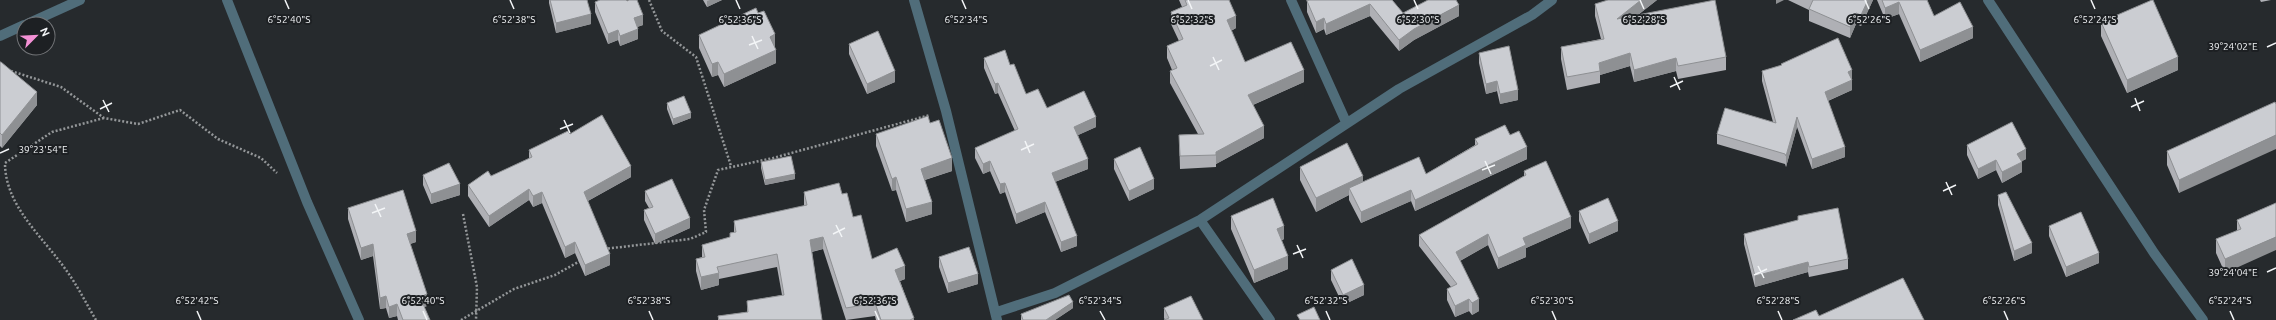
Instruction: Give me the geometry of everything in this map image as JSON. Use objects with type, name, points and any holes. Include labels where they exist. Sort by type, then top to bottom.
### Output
[{"type":"street","points":[[45,16],[80,0]]},
{"type":"street","points":[[227,0],[307,202],[359,320]]},
{"type":"street","points":[[914,0],[946,111],[997,316],[1055,293],[1200,220],[1346,122],[1400,89],[1532,15],[1552,0]]},
{"type":"street","points":[[1291,0],[1346,122]]},
{"type":"street","points":[[1988,0],[2154,253],[2203,320]]},
{"type":"street","points":[[0,36],[16,29]]},
{"type":"street","points":[[1200,220],[1270,320]]},
{"type":"path","points":[[649,0],[662,31],[696,57],[731,166]]},
{"type":"path","points":[[7,70],[61,87],[104,118]]},
{"type":"path","points":[[96,320],[67,270],[21,213],[5,176],[5,163],[52,132],[104,118],[138,124],[180,110],[218,139],[261,158],[278,174]]},
{"type":"path","points":[[601,250],[607,247],[690,239],[706,232],[704,210],[718,170],[773,158],[946,111]]},
{"type":"path","points":[[463,214],[477,287],[476,320]]},
{"type":"path","points":[[461,320],[514,288],[555,275],[581,261]]},
{"type":"building","points":[[550,0],[587,0],[591,14],[556,23]]},
{"type":"building","points":[[600,0],[637,0],[643,15],[634,18],[638,29],[620,36],[618,30],[608,34],[595,2]]},
{"type":"building","points":[[1185,0],[1229,0],[1236,16],[1227,20],[1245,62],[1291,42],[1304,70],[1248,95],[1264,126],[1216,152],[1216,155],[1180,156],[1179,135],[1204,134],[1170,71],[1177,68],[1167,46],[1183,39],[1171,12],[1187,5]]},
{"type":"building","points":[[1392,0],[1403,13],[1428,0],[1456,0],[1459,5],[1414,29],[1399,40],[1370,4],[1326,24],[1324,18],[1316,22],[1307,1]]},
{"type":"building","points":[[1608,0],[1641,0],[1617,19],[1715,0],[1726,57],[1678,66],[1676,58],[1634,70],[1630,53],[1599,63],[1600,71],[1567,77],[1561,47],[1604,39],[1595,4]]},
{"type":"building","points":[[1813,0],[1868,0],[1861,15],[1856,13],[1850,27],[1809,9]]},
{"type":"building","points":[[1882,0],[1927,0],[1934,16],[1960,2],[1973,27],[1920,50],[1899,2],[1885,8]]},
{"type":"building","points":[[2152,0],[2178,57],[2127,80],[2101,22]]},
{"type":"building","points":[[756,8],[758,13],[764,11],[775,34],[770,37],[776,50],[724,74],[718,62],[712,64],[699,35]]},
{"type":"building","points":[[878,31],[895,71],[867,84],[849,44]]},
{"type":"building","points":[[1838,38],[1852,70],[1848,72],[1852,80],[1825,92],[1845,147],[1812,159],[1797,117],[1786,156],[1785,154],[1717,134],[1725,108],[1776,123],[1762,71],[1782,65],[1781,64]]},
{"type":"building","points":[[1509,46],[1518,90],[1500,94],[1497,81],[1486,84],[1479,53]]},
{"type":"building","points":[[1005,50],[1010,65],[1014,64],[1026,94],[1038,89],[1047,108],[1084,91],[1096,117],[1074,127],[1088,159],[1052,173],[1077,236],[1061,242],[1045,202],[1016,214],[1005,183],[1000,184],[990,161],[983,164],[975,148],[1018,129],[998,83],[995,84],[984,58]]},
{"type":"building","points":[[0,62],[37,92],[2,135],[0,133]]},
{"type":"building","points":[[684,96],[691,113],[673,119],[667,103]]},
{"type":"building","points":[[2275,102],[2276,135],[2179,180],[2167,151]]},
{"type":"building","points":[[602,115],[631,166],[584,192],[610,254],[585,265],[575,242],[565,247],[542,192],[533,196],[529,189],[489,216],[468,185],[488,171],[491,176],[532,157],[529,150],[568,131],[570,134]]},
{"type":"building","points":[[928,116],[930,123],[939,120],[952,158],[921,169],[932,202],[906,209],[896,177],[892,179],[876,134]]},
{"type":"building","points":[[2012,122],[2026,149],[2017,154],[2022,162],[2002,172],[1996,160],[1978,169],[1967,145]]},
{"type":"building","points":[[1505,125],[1510,135],[1519,131],[1527,147],[1415,200],[1411,190],[1361,212],[1349,188],[1419,157],[1426,174],[1478,144],[1475,139]]},
{"type":"building","points":[[1347,143],[1363,176],[1316,198],[1300,167]]},
{"type":"building","points":[[1140,147],[1154,179],[1129,191],[1114,159]]},
{"type":"building","points":[[791,156],[795,174],[765,180],[761,162]]},
{"type":"building","points":[[1546,161],[1571,217],[1523,238],[1526,245],[1498,258],[1488,234],[1456,252],[1479,299],[1472,303],[1469,299],[1455,306],[1447,289],[1457,284],[1419,235],[1526,175],[1524,171]]},
{"type":"building","points":[[449,163],[460,184],[431,194],[423,175]]},
{"type":"building","points":[[672,179],[690,218],[655,234],[644,210],[653,207],[645,191]]},
{"type":"building","points":[[839,183],[842,194],[847,193],[853,217],[861,215],[872,259],[897,248],[905,266],[895,270],[914,318],[910,320],[881,320],[875,303],[846,308],[823,237],[810,240],[822,320],[719,320],[718,316],[748,312],[747,301],[784,295],[777,254],[717,267],[719,273],[701,277],[696,259],[705,257],[702,245],[730,237],[730,233],[736,232],[734,221],[807,205],[804,192]]},
{"type":"building","points":[[403,190],[416,231],[407,234],[427,294],[420,297],[430,320],[403,320],[397,304],[389,307],[386,296],[380,298],[373,244],[361,248],[348,208]]},
{"type":"building","points":[[2006,192],[2032,243],[2014,251],[1998,195]]},
{"type":"building","points":[[1273,198],[1284,226],[1277,229],[1288,256],[1254,270],[1231,216]]},
{"type":"building","points":[[1608,198],[1618,221],[1589,234],[1579,211]]},
{"type":"building","points":[[2276,203],[2276,237],[2225,259],[2216,239],[2241,229],[2237,220]]},
{"type":"building","points":[[1838,208],[1848,259],[1809,267],[1808,262],[1755,276],[1744,234],[1798,220],[1798,216]]},
{"type":"building","points":[[2081,212],[2099,253],[2066,267],[2049,226]]},
{"type":"building","points":[[969,247],[978,274],[948,283],[939,257]]},
{"type":"building","points":[[1352,259],[1364,285],[1343,295],[1331,270]]},
{"type":"building","points":[[1903,278],[1924,320],[1793,320],[1816,310],[1819,316]]},
{"type":"building","points":[[1069,295],[1073,302],[1046,320],[1023,320],[1021,314]]},
{"type":"building","points":[[1191,296],[1203,320],[1164,320],[1169,318],[1164,308]]},
{"type":"building","points":[[1314,307],[1320,320],[1300,320],[1297,315]]}]
